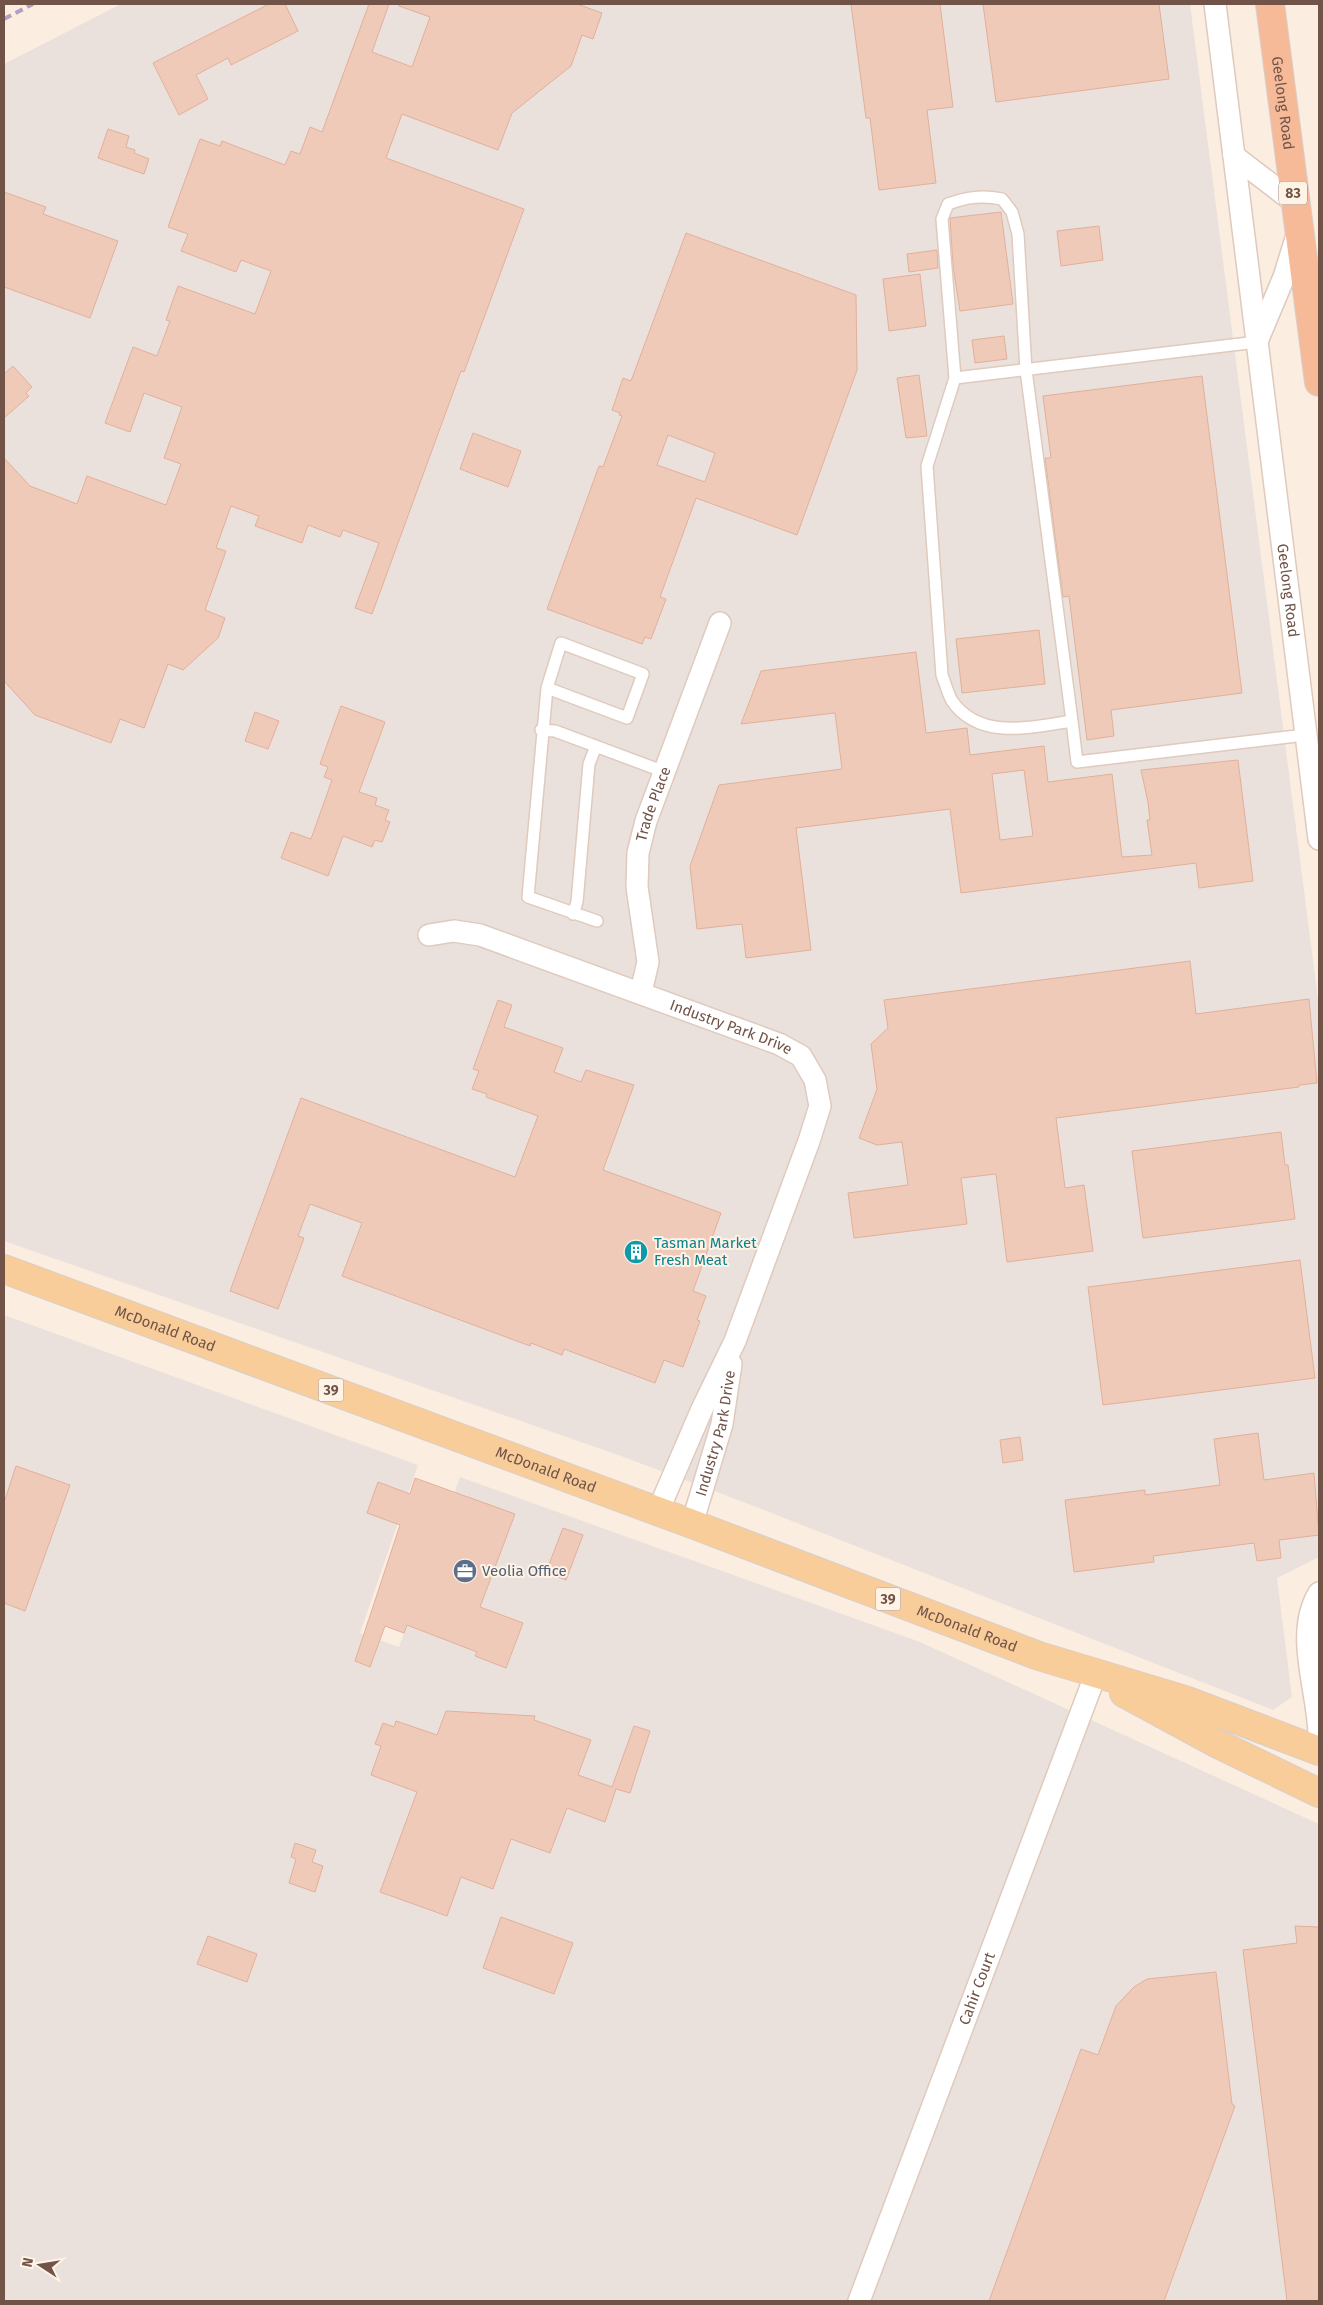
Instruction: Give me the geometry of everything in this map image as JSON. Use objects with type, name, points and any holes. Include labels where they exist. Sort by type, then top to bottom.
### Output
[{"type":"highway","name":"Geelong Road","points":[[1270,4],[1294,202],[1319,382]]},
{"type":"main road","name":"McDonald Road","points":[[4,1269],[658,1511],[1039,1656],[1090,1674],[1185,1700],[1318,1742]]},
{"type":"main road","name":"McDonald Road","points":[[1090,1674],[1174,1722],[1310,1788]]},
{"type":"main road","points":[[1310,1788],[1318,1742]]},
{"type":"street","name":"Geelong Road","points":[[1215,4],[1319,839]]},
{"type":"street","points":[[1234,156],[1294,202]]},
{"type":"street","name":"Geelong Road","points":[[1257,342],[1286,270],[1299,230]]},
{"type":"street","name":"Trade Place","points":[[641,992],[648,962],[637,887],[638,853],[646,821],[720,622]]},
{"type":"street","name":"Industry Park Drive","points":[[429,936],[454,931],[480,935],[641,992],[779,1044],[801,1056],[815,1080],[820,1106],[810,1142],[735,1341],[702,1409],[658,1511]]},
{"type":"street","name":"Industry Park Drive","points":[[692,1524],[722,1424],[735,1341]]},
{"type":"street","points":[[1318,1742],[1307,1627],[1311,1608],[1319,1593]]},
{"type":"street","name":"Cahir Court","points":[[859,2301],[1090,1674]]},
{"type":"lane","points":[[1072,722],[1013,729],[990,727],[969,717],[952,700],[942,675],[927,466],[955,378],[942,219],[948,204],[982,195],[1002,199],[1012,212],[1018,234],[1026,370],[1072,722],[1077,762],[1305,735]]},
{"type":"lane","points":[[955,378],[1257,342]]},
{"type":"lane","points":[[546,688],[627,718],[643,674],[560,643],[546,688],[528,897],[598,921]]},
{"type":"lane","points":[[542,730],[556,731],[665,772]]},
{"type":"lane","points":[[574,914],[577,902],[589,764],[596,746]]},
{"type":"shaded area","points":[[121,4],[1190,4],[1319,1007],[1319,1557],[1277,1578],[1292,1697],[1273,1710],[746,1503],[621,1456],[4,1241],[4,64]]},
{"type":"shaded area","points":[[4,1315],[418,1465],[360,1633],[399,1647],[460,1477],[920,1642],[1319,1824],[1319,2301],[4,2301]]},
{"type":"building","points":[[269,4],[285,4],[298,31],[231,65],[228,58],[196,75],[208,99],[179,115],[153,63]]},
{"type":"building","points":[[369,4],[389,4],[372,52],[412,67],[430,17],[399,6],[399,4],[577,4],[602,13],[593,39],[582,35],[571,66],[512,113],[498,150],[402,114],[386,158],[524,209],[464,372],[461,371],[372,614],[355,608],[379,543],[343,530],[340,537],[308,525],[302,543],[255,526],[259,516],[231,506],[216,548],[226,551],[205,610],[225,618],[218,638],[183,670],[168,664],[144,728],[120,719],[111,743],[35,715],[4,681],[4,458],[30,486],[77,504],[87,476],[166,505],[181,464],[164,458],[182,407],[144,393],[130,432],[105,423],[133,347],[157,356],[170,321],[166,320],[178,286],[255,314],[271,271],[241,260],[236,272],[181,251],[188,234],[168,227],[200,139],[220,146],[222,141],[285,165],[291,151],[300,154],[310,127],[322,132]]},
{"type":"building","points":[[851,4],[940,4],[953,107],[927,110],[936,183],[879,190],[870,118],[866,118]]},
{"type":"building","points":[[983,4],[1159,4],[1169,79],[996,102]]},
{"type":"building","points":[[108,129],[129,136],[126,147],[135,150],[134,153],[149,159],[144,174],[98,158]]},
{"type":"building","points":[[4,192],[46,207],[43,214],[118,241],[90,318],[4,287]]},
{"type":"building","points":[[1001,212],[1013,304],[960,311],[953,266],[950,218]]},
{"type":"building","points":[[1099,226],[1103,260],[1061,266],[1057,231]]},
{"type":"building","points":[[686,233],[856,295],[857,370],[797,535],[696,498],[660,597],[666,599],[651,639],[645,637],[642,644],[547,609],[599,466],[603,467],[622,416],[619,415],[620,413],[612,410],[623,378],[631,381]],"holes":[[[668,435],[715,453],[705,482],[657,465]]]},
{"type":"building","points":[[937,250],[938,268],[909,272],[907,254]]},
{"type":"building","points":[[920,274],[926,326],[889,331],[883,279]]},
{"type":"building","points":[[1004,336],[1007,359],[975,363],[972,340]]},
{"type":"building","points":[[13,366],[32,387],[26,393],[29,396],[4,418],[4,374]]},
{"type":"building","points":[[919,375],[927,436],[906,438],[897,378]]},
{"type":"building","points":[[1202,376],[1242,693],[1111,710],[1114,736],[1087,740],[1069,596],[1063,597],[1045,458],[1051,458],[1043,396]]},
{"type":"building","points":[[473,433],[521,451],[508,487],[460,469]]},
{"type":"building","points":[[1039,630],[1045,684],[962,693],[956,639]]},
{"type":"building","points":[[916,652],[926,733],[967,728],[970,755],[1044,746],[1048,782],[1112,774],[1122,857],[1152,855],[1147,820],[1150,820],[1148,802],[1141,770],[1238,760],[1253,881],[1199,888],[1196,863],[961,893],[950,809],[796,828],[811,950],[746,958],[742,924],[697,929],[690,866],[719,785],[842,769],[835,713],[741,724],[761,671]],"holes":[[[1024,770],[1033,836],[1000,840],[992,774]]]},
{"type":"building","points":[[341,706],[385,722],[359,792],[377,798],[375,805],[389,810],[385,820],[390,822],[382,842],[375,840],[372,847],[343,836],[328,876],[281,858],[291,832],[311,839],[332,780],[324,777],[328,767],[320,764]]},
{"type":"building","points":[[255,712],[279,721],[268,749],[245,741]]},
{"type":"building","points":[[1190,961],[1196,1014],[1309,999],[1317,1083],[1299,1085],[1299,1087],[1056,1118],[1065,1188],[1084,1185],[1093,1251],[1007,1262],[996,1174],[961,1178],[967,1224],[854,1238],[848,1193],[908,1185],[902,1142],[877,1145],[859,1138],[877,1089],[871,1044],[888,1028],[884,1000]]},
{"type":"building","points":[[498,1000],[512,1005],[504,1027],[563,1048],[554,1072],[581,1082],[586,1070],[634,1085],[603,1170],[721,1213],[693,1291],[706,1296],[697,1320],[700,1321],[683,1367],[664,1360],[655,1383],[564,1349],[562,1355],[531,1343],[530,1346],[342,1276],[362,1223],[310,1204],[298,1236],[304,1238],[278,1309],[230,1291],[301,1098],[515,1177],[538,1116],[486,1097],[487,1094],[472,1089],[479,1071],[473,1069]]},
{"type":"building","points":[[1281,1132],[1285,1165],[1288,1165],[1295,1219],[1143,1238],[1132,1151]]},
{"type":"building","points":[[1300,1260],[1315,1378],[1103,1405],[1088,1287]]},
{"type":"building","points":[[1258,1433],[1264,1480],[1314,1473],[1319,1535],[1279,1540],[1281,1558],[1257,1561],[1254,1543],[1153,1556],[1154,1562],[1074,1572],[1065,1500],[1145,1490],[1145,1495],[1220,1485],[1214,1439]]},
{"type":"building","points":[[1020,1437],[1023,1460],[1003,1463],[1000,1440]]},
{"type":"building","points":[[16,1466],[70,1485],[25,1611],[4,1603],[4,1503]]},
{"type":"building","points":[[415,1478],[515,1514],[480,1607],[523,1623],[506,1668],[475,1656],[477,1652],[407,1625],[404,1633],[385,1626],[370,1667],[355,1661],[400,1525],[367,1513],[378,1482],[410,1494]]},
{"type":"building","points":[[563,1528],[583,1535],[566,1580],[546,1572]]},
{"type":"building","points":[[446,1711],[535,1716],[534,1720],[591,1740],[578,1775],[612,1787],[634,1726],[650,1731],[630,1793],[616,1789],[605,1822],[567,1808],[550,1853],[511,1839],[493,1889],[461,1877],[447,1916],[380,1892],[417,1792],[371,1775],[381,1746],[375,1744],[383,1723],[394,1727],[396,1721],[437,1735]]},
{"type":"building","points":[[295,1843],[316,1850],[312,1862],[323,1866],[315,1892],[289,1883],[296,1859],[291,1857]]},
{"type":"building","points":[[501,1917],[573,1943],[554,1994],[483,1968]]},
{"type":"building","points":[[1295,1926],[1319,1927],[1319,2301],[1287,2301],[1243,1950],[1297,1943]]},
{"type":"building","points":[[208,1936],[257,1954],[247,1982],[197,1964]]},
{"type":"building","points":[[1216,1972],[1232,2104],[1235,2106],[1164,2301],[989,2301],[1081,2049],[1098,2055],[1116,2006],[1134,1987],[1147,1979]]},
{"type":"railway","points":[[4,19],[33,4]]},
{"type":"place","name":"Tasman Market Fresh Meat","points":[[636,1252]]},
{"type":"place","name":"Veolia Office","points":[[465,1571]]}]
